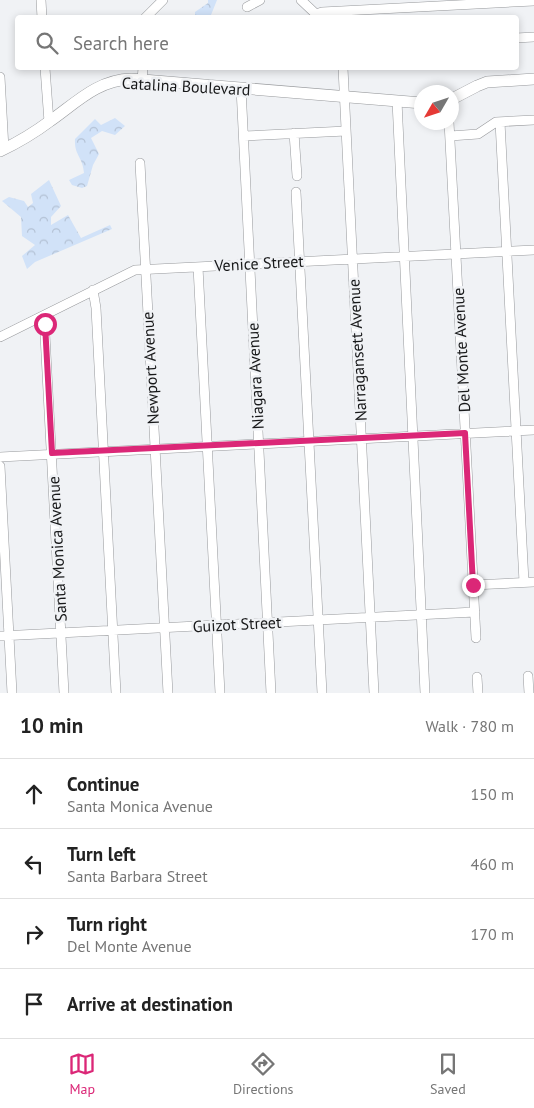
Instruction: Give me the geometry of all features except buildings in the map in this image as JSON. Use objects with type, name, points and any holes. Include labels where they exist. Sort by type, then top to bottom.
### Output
[{"type":"main road","points":[[459,96],[484,83],[534,79]]},
{"type":"main road","name":"Catalina Boulevard","points":[[2,150],[49,122],[97,87],[119,80],[142,80],[414,102]]},
{"type":"street","points":[[41,0],[42,15]]},
{"type":"street","points":[[148,15],[163,0]]},
{"type":"street","points":[[247,7],[260,0]]},
{"type":"street","points":[[301,0],[317,15]]},
{"type":"street","points":[[319,15],[322,12],[481,2],[534,1]]},
{"type":"street","points":[[519,38],[534,37]]},
{"type":"street","points":[[45,70],[49,122]]},
{"type":"street","points":[[142,80],[144,70]]},
{"type":"street","name":"Narragansett Avenue","points":[[343,70],[374,693]]},
{"type":"street","points":[[0,77],[2,150]]},
{"type":"street","name":"Niagara Avenue","points":[[241,88],[271,693]]},
{"type":"street","points":[[397,101],[425,693]]},
{"type":"street","points":[[450,136],[478,134],[492,124],[500,122],[534,120]]},
{"type":"street","points":[[473,585],[529,582],[516,431],[500,122]]},
{"type":"street","name":"Del Monte Avenue","points":[[450,130],[476,638]]},
{"type":"street","points":[[244,136],[346,131]]},
{"type":"street","points":[[294,133],[297,176]]},
{"type":"street","name":"Newport Avenue","points":[[140,164],[168,693]]},
{"type":"street","points":[[296,192],[322,693]]},
{"type":"street","name":"Venice Street","points":[[0,337],[135,270],[534,250]]},
{"type":"street","points":[[198,267],[220,693]]},
{"type":"street","points":[[93,290],[96,308],[116,693]]},
{"type":"street","name":"Santa Monica Avenue","points":[[44,316],[64,693]]},
{"type":"street","points":[[0,456],[534,430]]},
{"type":"street","points":[[0,466],[5,636],[12,693]]},
{"type":"street","name":"Guizot Street","points":[[5,636],[475,612]]},
{"type":"street","points":[[528,676],[529,693]]},
{"type":"street","points":[[477,677],[478,693]]},
{"type":"green space","points":[[208,0],[217,0],[211,15],[195,15],[195,12],[208,3]]},
{"type":"green space","points":[[115,118],[125,126],[115,135],[102,131],[91,138],[99,154],[93,165],[87,186],[82,188],[72,185],[69,180],[84,173],[76,149],[75,139],[95,119],[101,125]]},
{"type":"green space","points":[[49,180],[61,206],[51,217],[51,225],[68,215],[81,238],[110,225],[112,229],[35,262],[27,269],[22,256],[35,245],[22,236],[21,217],[2,201],[9,197],[24,201],[28,207],[33,203],[31,194]]},
{"type":"route","points":[[45,324],[52,453],[465,433],[473,585]]}]
